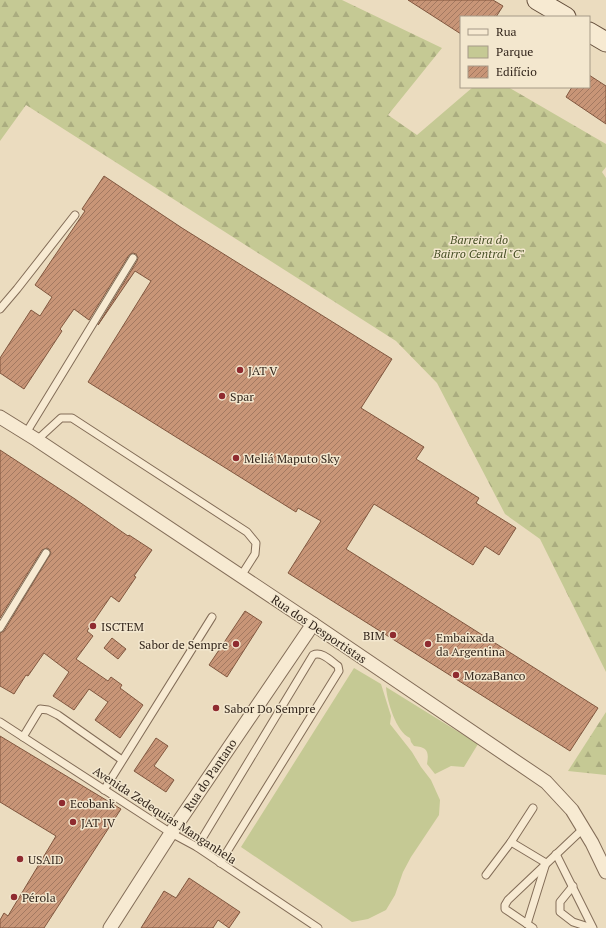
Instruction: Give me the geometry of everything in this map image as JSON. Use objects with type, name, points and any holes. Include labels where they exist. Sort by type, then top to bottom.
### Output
[{"type":"main road","points":[[537,0],[561,9]]},
{"type":"main road","points":[[590,33],[606,42]]},
{"type":"street","name":"Rua dos Desportistas","points":[[0,417],[242,576],[546,782],[572,810],[584,828],[606,872]]},
{"type":"street","name":"Rua do Pantano","points":[[110,928],[171,833],[312,624]]},
{"type":"lane","points":[[0,309],[76,215]]},
{"type":"lane","points":[[32,437],[134,258]]},
{"type":"lane","points":[[32,437],[61,418],[72,418],[247,532],[256,543],[255,554],[242,576]]},
{"type":"lane","points":[[0,628],[46,553]]},
{"type":"lane","points":[[104,790],[212,617]]},
{"type":"lane","points":[[197,847],[313,655],[318,653],[322,654],[338,666],[339,671],[220,863]]},
{"type":"lane","points":[[23,737],[40,709],[48,710],[58,715],[122,760]]},
{"type":"lane","name":"Avenida Zedequias Manganhela","points":[[0,722],[171,833],[197,847],[318,928]]},
{"type":"lane","points":[[486,875],[512,842],[533,808]]},
{"type":"lane","points":[[546,863],[530,926],[506,909],[505,905],[508,900],[546,863],[584,828]]},
{"type":"lane","points":[[512,842],[546,863]]},
{"type":"lane","points":[[556,854],[593,928]]},
{"type":"lane","points":[[573,886],[560,902],[560,912],[573,922],[593,928]]},
{"type":"green space","name":"Barreira do Bairro Central \"C\"","points":[[0,0],[342,0],[442,48],[388,115],[417,135],[472,88],[510,88],[606,144],[606,167],[602,172],[606,178],[606,672],[540,539],[505,514],[437,383],[396,341],[26,105],[0,141]]},
{"type":"green space","points":[[354,668],[381,684],[391,716],[390,724],[412,752],[431,780],[440,800],[439,815],[411,857],[403,872],[395,895],[386,910],[368,919],[352,922],[241,847]]},
{"type":"green space","points":[[386,687],[478,744],[464,767],[451,766],[435,774],[427,764],[428,756],[425,749],[414,746],[410,738],[400,729],[390,708]]},
{"type":"green space","points":[[606,712],[606,775],[568,771]]},
{"type":"building","points":[[408,0],[493,0],[503,6],[497,16],[460,16],[460,33]]},
{"type":"building","points":[[590,76],[606,86],[606,124],[566,97],[571,88],[590,88]]},
{"type":"building","points":[[104,176],[182,228],[392,359],[361,408],[424,447],[416,459],[479,498],[476,503],[516,528],[499,555],[485,546],[473,565],[374,504],[346,549],[598,708],[570,751],[288,573],[321,521],[298,508],[296,512],[88,382],[151,281],[135,271],[98,325],[137,261],[138,258],[136,254],[133,253],[129,255],[89,320],[74,309],[60,329],[62,331],[24,389],[0,373],[0,358],[31,310],[40,316],[52,297],[35,285],[85,211],[82,209]]},
{"type":"building","points":[[0,450],[128,536],[129,535],[152,550],[134,576],[136,577],[119,602],[111,596],[87,631],[93,636],[76,659],[108,681],[111,677],[122,685],[120,688],[143,705],[120,738],[95,720],[108,702],[89,689],[74,710],[53,696],[69,672],[44,653],[28,676],[26,675],[14,694],[0,686],[0,633],[4,631],[51,553],[47,548],[42,550],[0,618]]},
{"type":"building","name":"Sabor de Sempre","points":[[245,611],[262,622],[227,677],[209,665]]},
{"type":"building","points":[[112,638],[126,649],[118,659],[104,648]]},
{"type":"building","name":"JAT IV","points":[[0,736],[121,809],[44,928],[0,928],[0,920],[4,913],[8,916],[56,836],[0,802]]},
{"type":"building","points":[[156,738],[168,746],[154,766],[174,780],[166,792],[134,771]]},
{"type":"building","points":[[189,878],[240,912],[229,928],[218,920],[213,928],[141,928],[164,891],[176,898]]},
{"type":"place","name":"JAT V","points":[[240,370]]},
{"type":"place","name":"Spar","points":[[222,396]]},
{"type":"place","name":"Meliá Maputo Sky","points":[[236,458]]},
{"type":"place","name":"ISCTEM","points":[[93,626]]},
{"type":"place","name":"BIM","points":[[393,635]]},
{"type":"place","name":"Sabor de Sempre","points":[[236,644]]},
{"type":"place","name":"Embaixada da Argentina","points":[[428,644]]},
{"type":"place","name":"MozaBanco","points":[[456,675]]},
{"type":"place","name":"Sabor Do Sempre","points":[[216,708]]},
{"type":"place","name":"Ecobank","points":[[62,803]]},
{"type":"place","name":"JAT IV","points":[[73,822]]},
{"type":"place","name":"USAID","points":[[20,859]]},
{"type":"place","name":"Pérola","points":[[14,897]]}]
